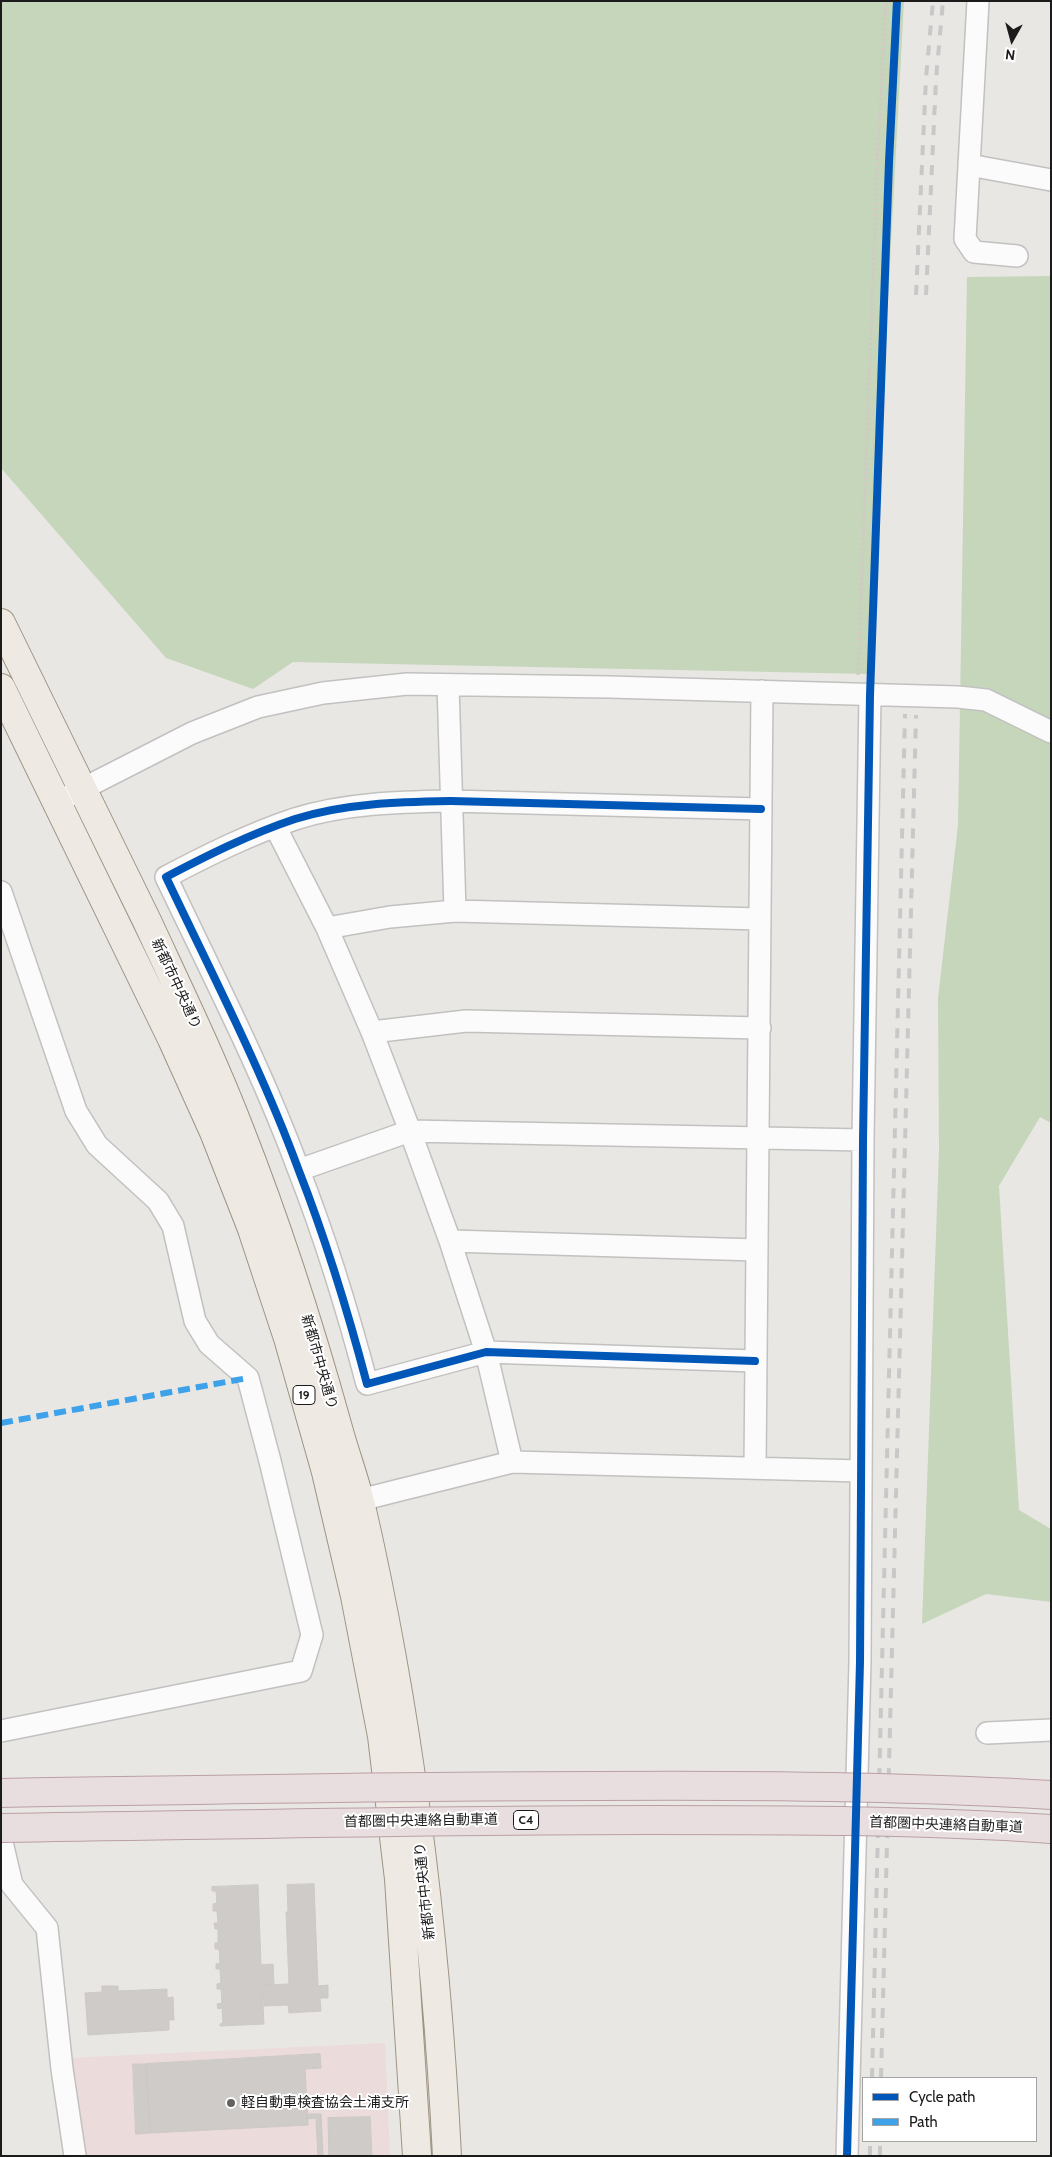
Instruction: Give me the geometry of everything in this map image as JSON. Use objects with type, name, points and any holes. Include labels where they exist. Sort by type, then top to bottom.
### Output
[{"type":"highway","points":[[1,1792],[500,1786],[725,1786],[981,1791],[1051,1795]]},
{"type":"highway","name":"首都圏中央連絡自動車道","points":[[1,1828],[502,1820],[638,1820],[980,1824],[1051,1829]]},
{"type":"main road","name":"新都市中央通り","points":[[1,623],[83,787],[204,1041],[240,1130],[312,1334],[360,1500],[379,1588],[405,1728],[425,1882],[443,2083],[447,2156]]},
{"type":"main road","name":"新都市中央通り","points":[[1,688],[172,1039],[214,1132],[252,1229],[276,1301],[326,1472],[355,1596],[382,1736],[400,1879],[417,2156]]},
{"type":"street","points":[[978,1],[965,239],[974,252],[1017,256]]},
{"type":"street","points":[[969,164],[1051,180]]},
{"type":"street","points":[[57,802],[83,787],[192,733],[258,707],[322,694],[407,684],[958,697],[986,700],[1051,732]]},
{"type":"street","points":[[448,685],[455,911]]},
{"type":"street","points":[[754,1468],[759,1138],[762,691]]},
{"type":"street","points":[[847,2156],[860,1662],[863,695]]},
{"type":"street","points":[[755,1361],[486,1352],[367,1384],[349,1317],[299,1170],[255,1064],[166,877],[224,847],[275,826],[310,815],[357,806],[451,801],[761,809]]},
{"type":"street","points":[[275,826],[327,928],[372,1032],[410,1131],[450,1241],[486,1352],[512,1462]]},
{"type":"street","points":[[1,892],[76,1111],[97,1145],[158,1201],[173,1226],[195,1321],[209,1344],[248,1378],[312,1635],[302,1671],[1,1731]]},
{"type":"street","points":[[327,928],[390,917],[455,911],[760,919]]},
{"type":"street","points":[[372,1032],[466,1021],[760,1028]]},
{"type":"street","points":[[299,1170],[410,1131],[863,1140]]},
{"type":"street","points":[[450,1241],[757,1250]]},
{"type":"street","points":[[360,1500],[512,1462],[860,1471]]},
{"type":"street","points":[[987,1733],[1051,1730]]},
{"type":"street","points":[[1,1838],[12,1884],[47,1928],[62,2069],[74,2156]]},
{"type":"path","points":[[863,695],[878,154],[886,1]]},
{"type":"shaded area","name":"軽自動車検査協会土浦支所","points":[[385,2043],[390,2156],[82,2156],[69,2058]]},
{"type":"green space","points":[[1,1],[904,1],[868,674],[293,662],[253,689],[166,658],[1,468]]},
{"type":"green space","points":[[1051,276],[1051,1123],[1040,1117],[999,1186],[1019,1510],[1051,1529],[1051,1602],[986,1594],[922,1624],[939,1151],[938,998],[958,825],[967,277]]},
{"type":"building","points":[[314,1884],[318,1986],[328,1985],[328,1998],[320,1998],[321,2011],[289,2013],[288,2005],[264,2006],[263,1985],[289,1984],[286,1912],[288,1912],[287,1885]]},
{"type":"building","points":[[258,1885],[261,1965],[273,1964],[274,1984],[262,1985],[264,2024],[220,2026],[223,2023],[222,2008],[218,2009],[217,2004],[222,2003],[221,1989],[217,1989],[217,1984],[221,1983],[220,1969],[216,1969],[216,1964],[220,1963],[219,1949],[215,1949],[215,1943],[218,1943],[218,1929],[215,1929],[214,1923],[218,1923],[217,1911],[213,1911],[213,1904],[217,1903],[216,1891],[212,1891],[212,1887]]},
{"type":"building","points":[[102,1986],[118,1986],[118,1991],[167,1989],[167,1998],[173,1997],[174,2020],[169,2020],[169,2030],[88,2035],[85,1993],[102,1992]]},
{"type":"building","points":[[320,2054],[321,2068],[305,2069],[308,2125],[150,2133],[146,2064]]},
{"type":"building","points":[[133,2064],[146,2064],[150,2133],[136,2134]]},
{"type":"building","points":[[307,2114],[321,2114],[323,2156],[318,2156],[316,2118],[307,2119]]},
{"type":"building","points":[[370,2117],[372,2156],[329,2156],[328,2118]]},
{"type":"railway","points":[[916,295],[926,78],[933,1]]},
{"type":"railway","points":[[926,295],[936,79],[943,1]]},
{"type":"railway","points":[[872,2077],[905,714]]},
{"type":"railway","points":[[881,2077],[916,715]]},
{"type":"railway","points":[[870,2142],[870,2156]]},
{"type":"railway","points":[[880,2142],[880,2156]]},
{"type":"marked path","points":[[1,1423],[248,1378]]},
{"type":"cycle path","points":[[847,2156],[860,1662],[863,1140],[870,695],[889,162],[897,1]]},
{"type":"cycle path","points":[[755,1361],[486,1352],[367,1384],[327,1250],[285,1133],[236,1023],[166,877],[229,845],[278,825],[314,814],[353,807],[392,803],[451,801],[761,809]]},
{"type":"place","name":"軽自動車検査協会土浦支所","points":[[231,2103]]}]
